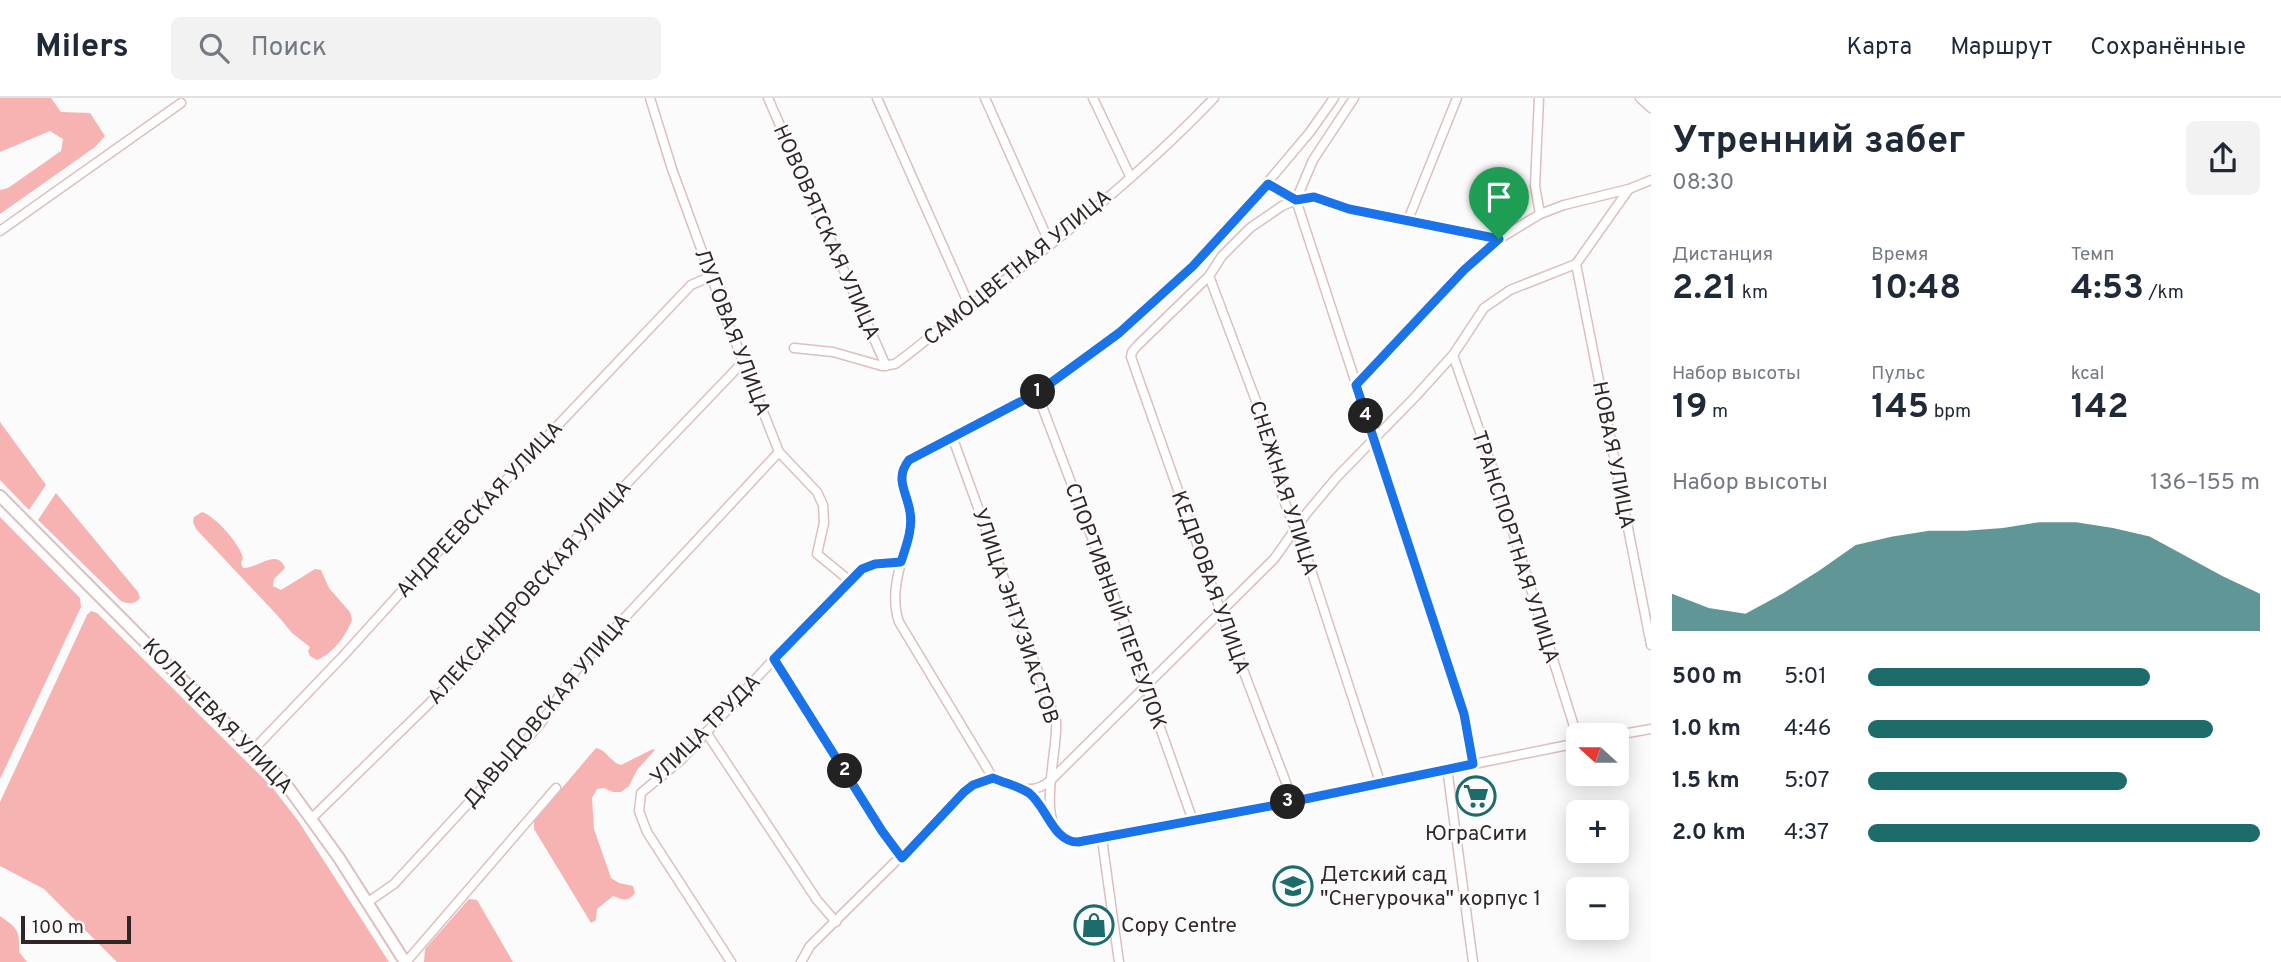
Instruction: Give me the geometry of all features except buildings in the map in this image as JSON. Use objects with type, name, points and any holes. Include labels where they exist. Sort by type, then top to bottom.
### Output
[{"type":"highway","name":"КОЛЬЦЕВАЯ УЛИЦА","points":[[0,496],[285,783],[312,818],[405,962]]},
{"type":"street","name":"ЛУГОВАЯ УЛИЦА","points":[[650,98],[672,169],[779,452],[817,492],[823,505],[824,523],[817,554],[850,581]]},
{"type":"street","name":"НОВОВЯТСКАЯ УЛИЦА","points":[[768,98],[887,366]]},
{"type":"street","points":[[877,98],[970,307]]},
{"type":"street","points":[[985,98],[1050,244]]},
{"type":"street","points":[[1093,98],[1130,176]]},
{"type":"street","name":"САМОЦВЕТНАЯ УЛИЦА","points":[[887,366],[907,356],[1050,244],[1171,141],[1214,98]]},
{"type":"street","points":[[1334,98],[1310,132],[1230,227],[1161,296],[1119,333],[1037,393],[909,460],[902,472],[902,488],[910,512],[910,524],[896,587],[896,614],[993,778],[1033,796],[1061,836],[1072,842],[1102,839],[1293,801],[1566,744]]},
{"type":"street","points":[[1354,98],[1314,160],[1296,200],[1464,714],[1473,764]]},
{"type":"street","points":[[1408,220],[1457,98]]},
{"type":"street","points":[[1539,98],[1535,186],[1540,214]]},
{"type":"street","points":[[1640,98],[1651,108]]},
{"type":"street","points":[[0,231],[181,103]]},
{"type":"street","points":[[1356,385],[1464,270],[1499,239],[1540,214],[1579,199],[1629,188],[1651,180]]},
{"type":"street","points":[[1268,184],[1296,200]]},
{"type":"street","points":[[1021,789],[1040,788],[1051,780],[1274,559],[1295,528],[1337,477],[1374,441],[1452,355],[1476,318],[1496,298],[1576,264],[1629,188]]},
{"type":"street","points":[[1209,276],[1222,256],[1250,228],[1282,206],[1314,197],[1349,209],[1499,239]]},
{"type":"street","name":"НОВАЯ УЛИЦА","points":[[1576,264],[1651,645]]},
{"type":"street","name":"АНДРЕЕВСКАЯ УЛИЦА","points":[[253,750],[691,285],[712,276]]},
{"type":"street","name":"КЕДРОВАЯ УЛИЦА","points":[[1209,276],[1132,352],[1132,362],[1221,612],[1293,801]]},
{"type":"street","name":"СНЕЖНАЯ УЛИЦА","points":[[1209,276],[1268,430],[1283,498],[1380,782]]},
{"type":"street","points":[[794,348],[833,352],[887,366]]},
{"type":"street","name":"ТРАНСПОРТНАЯ УЛИЦА","points":[[1452,355],[1496,478],[1572,723]]},
{"type":"street","name":"АЛЕКСАНДРОВСКАЯ УЛИЦА","points":[[312,818],[471,661],[510,611],[566,549],[743,362]]},
{"type":"street","name":"СПОРТИВНЫЙ ПЕРЕУЛОК","points":[[1037,393],[1147,685],[1192,821]]},
{"type":"street","name":"УЛИЦА ЭНТУЗИАСТОВ","points":[[953,439],[1056,721],[1057,739],[1049,805],[1053,824]]},
{"type":"street","name":"ДАВЫДОВСКАЯ УЛИЦА","points":[[368,902],[394,884],[520,747],[541,723],[577,668],[779,452]]},
{"type":"street","name":"УЛИЦА ТРУДА","points":[[731,962],[647,832],[639,811],[640,799],[647,787],[681,760],[850,581],[869,565],[901,562]]},
{"type":"street","points":[[774,659],[882,831],[902,858]]},
{"type":"street","points":[[1629,733],[1651,729]]},
{"type":"street","points":[[706,732],[817,900],[836,922]]},
{"type":"street","points":[[1447,768],[1473,962]]},
{"type":"street","points":[[801,962],[810,946],[902,858],[964,792],[973,785],[993,778]]},
{"type":"street","points":[[405,962],[556,788]]},
{"type":"street","points":[[1102,839],[1119,962]]},
{"type":"shaded area","points":[[0,98],[51,98],[61,112],[90,113],[105,136],[95,147],[0,214],[0,190],[8,188],[61,151],[63,139],[50,131],[0,152]]},
{"type":"shaded area","points":[[0,422],[46,485],[29,510],[0,480]]},
{"type":"shaded area","points":[[56,493],[138,592],[140,598],[136,602],[121,601],[38,520]]},
{"type":"shaded area","points":[[202,512],[232,538],[241,552],[243,568],[272,559],[281,562],[285,568],[274,579],[273,586],[281,590],[315,569],[321,570],[329,588],[350,612],[352,620],[334,648],[317,660],[310,656],[310,647],[292,633],[196,529],[194,517]]},
{"type":"shaded area","points":[[0,517],[80,598],[81,607],[0,779]]},
{"type":"shaded area","points":[[91,611],[97,613],[272,787],[299,822],[389,962],[117,962],[44,889],[0,866],[0,802]]},
{"type":"shaded area","points":[[596,748],[621,765],[655,750],[637,770],[629,786],[621,792],[597,789],[592,798],[594,829],[611,878],[633,886],[635,893],[625,899],[613,896],[597,909],[596,920],[591,923],[534,829],[534,821]]},
{"type":"shaded area","points":[[469,899],[477,900],[513,962],[424,962],[425,949]]},
{"type":"shaded area","points":[[0,916],[16,930],[19,952],[27,962],[0,962]]},
{"type":"place","name":"ЮграСити","points":[[1476,796]]},
{"type":"place","name":"Детский сад \"Снегурочка\" корпус 1","points":[[1293,886]]},
{"type":"place","name":"Copy Centre","points":[[1094,925]]},
{"type":"route","points":[[1268,184],[1296,200],[1314,197],[1349,209],[1499,239],[1464,270],[1356,385],[1464,714],[1473,764],[1078,842],[1067,840],[1057,832],[1041,806],[1028,792],[993,778],[981,781],[964,792],[902,858],[882,831],[774,659],[862,569],[869,565],[901,562],[909,535],[910,512],[901,479],[909,460],[1037,393],[1119,333],[1193,266],[1268,184]]}]
